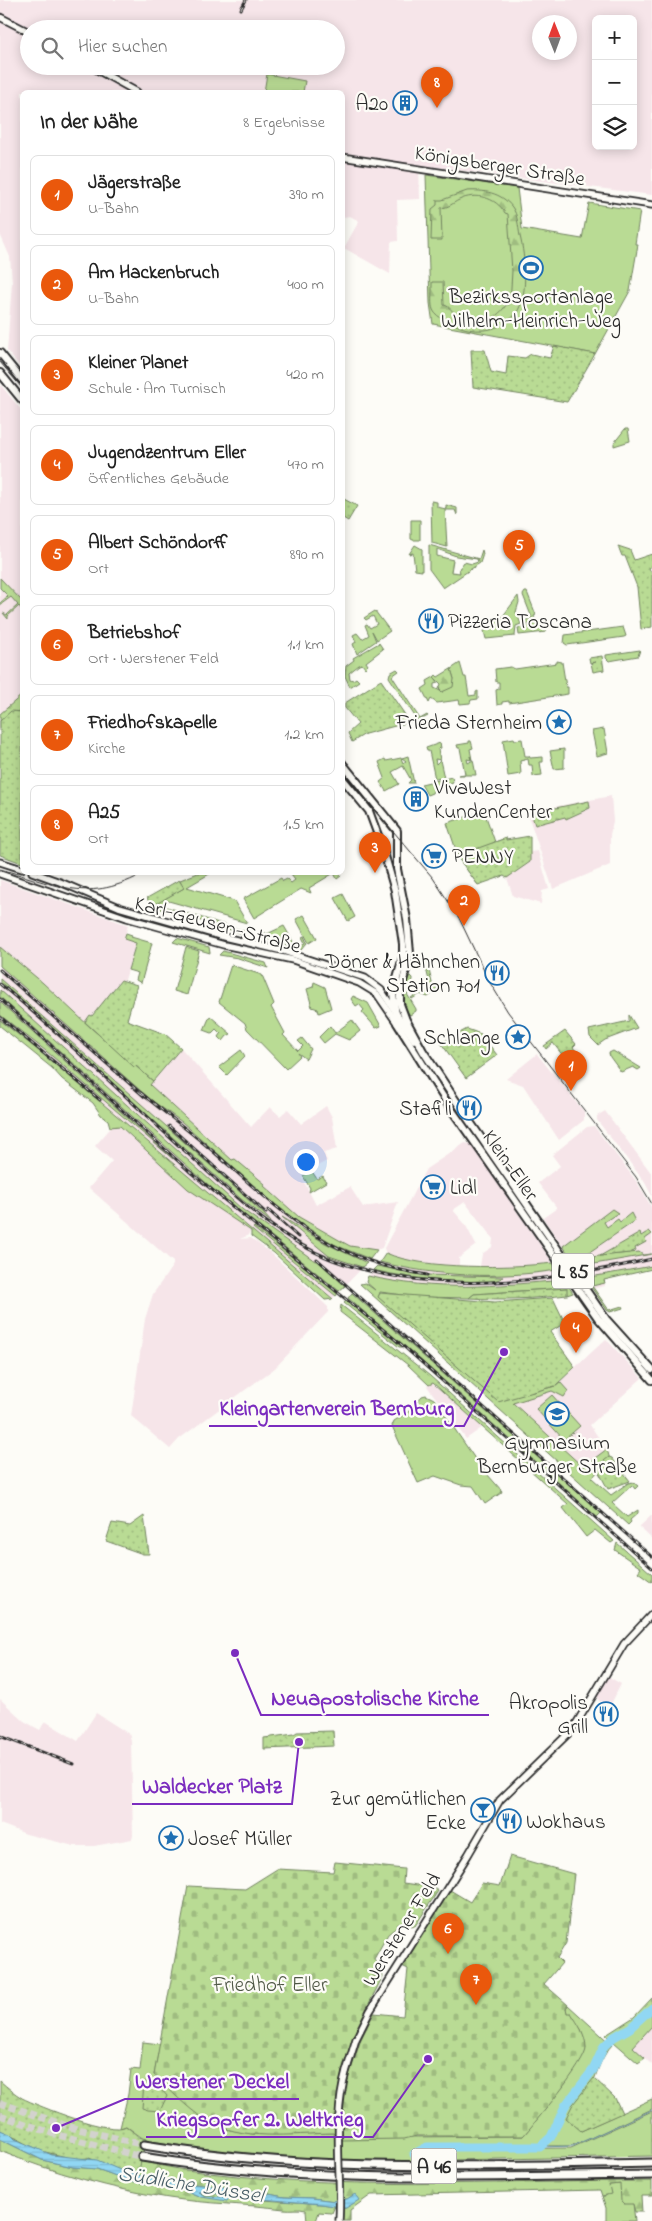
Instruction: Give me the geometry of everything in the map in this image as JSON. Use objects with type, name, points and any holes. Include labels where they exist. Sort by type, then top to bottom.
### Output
[{"type":"highway","name":"A 46","points":[[144,2146],[216,2156],[325,2165],[455,2166],[652,2163]]},
{"type":"highway","name":"A 46","points":[[142,2156],[218,2168],[329,2176],[477,2178],[652,2175]]},
{"type":"main road","points":[[0,17],[20,27]]},
{"type":"main road","points":[[106,75],[133,90]]},
{"type":"main road","name":"Königsberger Straße","points":[[345,157],[652,206]]},
{"type":"main road","points":[[0,353],[20,378]]},
{"type":"main road","points":[[0,374],[20,398]]},
{"type":"main road","name":"Klein-Eller","points":[[345,767],[396,828],[397,869],[409,938],[408,965],[400,988],[400,1004],[406,1020],[424,1051]]},
{"type":"main road","name":"Klein-Eller","points":[[345,782],[369,811],[377,829],[395,891],[403,954],[394,989],[394,1009],[397,1023]]},
{"type":"main road","points":[[2,863],[20,868]]},
{"type":"main road","name":"Karl-Geusen-Straße","points":[[0,874],[142,922],[224,945],[293,960],[370,988]]},
{"type":"main road","name":"Karl-Geusen-Straße","points":[[40,875],[106,903],[283,951],[370,981]]},
{"type":"main road","points":[[142,922],[144,914]]},
{"type":"main road","name":"Klein-Eller","points":[[370,981],[380,988],[424,1051],[604,1321]]},
{"type":"main road","name":"Klein-Eller","points":[[370,988],[380,997],[449,1106],[604,1321]]},
{"type":"main road","name":"L 85","points":[[604,1321],[652,1370]]},
{"type":"main road","name":"L 85","points":[[604,1321],[652,1380]]},
{"type":"main road","name":"Werstener Feld","points":[[339,2221],[338,2125],[340,2097],[356,2039],[370,2011],[468,1855],[500,1800],[570,1733],[624,1644],[652,1614]]},
{"type":"shaded area","points":[[0,0],[652,0],[652,195],[419,165],[420,199],[397,200],[398,241],[391,242],[390,274],[345,249],[359,221],[350,216],[345,217],[345,90],[20,90],[20,367],[7,351],[12,282],[10,257],[0,234]]},
{"type":"shaded area","points":[[0,384],[20,409],[20,703],[0,721]]},
{"type":"shaded area","points":[[611,796],[613,821],[610,835],[610,865],[553,889],[527,812]]},
{"type":"shaded area","points":[[538,851],[549,889],[542,891],[541,904],[513,896],[507,878],[530,862],[530,852]]},
{"type":"shaded area","points":[[0,880],[128,925],[124,939],[136,943],[125,980],[121,980],[91,1015],[153,1081],[181,1048],[251,1127],[270,1107],[280,1116],[288,1109],[301,1124],[326,1106],[332,1117],[337,1149],[324,1153],[327,1161],[303,1173],[302,1178],[316,1205],[350,1187],[363,1207],[398,1202],[382,1248],[376,1250],[367,1263],[331,1300],[251,1231],[247,1236],[240,1239],[251,1238],[272,1254],[328,1307],[328,1312],[275,1368],[179,1439],[170,1449],[131,1416],[145,1319],[153,1294],[173,1265],[173,1262],[89,1188],[112,1161],[95,1146],[115,1123],[53,1068],[0,1026]]},
{"type":"shaded area","points":[[537,1054],[584,1112],[584,1120],[559,1140],[523,1085],[506,1079]]},
{"type":"shaded area","points":[[605,1111],[652,1174],[652,1196],[644,1181],[597,1120],[597,1116]]},
{"type":"shaded area","points":[[594,1126],[637,1182],[652,1208],[652,1269],[604,1280],[605,1286],[592,1289],[543,1218],[557,1208],[538,1183],[560,1166],[552,1155],[587,1127]]},
{"type":"shaded area","points":[[465,1143],[470,1144],[553,1263],[567,1288],[474,1294],[469,1298],[455,1297],[369,1276],[386,1254],[384,1248],[426,1169]],"holes":[[[465,1202],[493,1239],[492,1247],[482,1254],[480,1266],[459,1265],[459,1258],[476,1245],[465,1224],[453,1210]]]},
{"type":"shaded area","name":"Gymnasium Bernburger Straße","points":[[606,1339],[642,1378],[590,1425],[609,1453],[583,1477],[498,1402],[555,1386]]},
{"type":"shaded area","points":[[432,1383],[483,1427],[466,1439],[427,1386]]},
{"type":"shaded area","points":[[652,1515],[652,1539],[639,1527]]},
{"type":"shaded area","points":[[606,1675],[621,1684],[610,1706],[599,1701],[596,1695]]},
{"type":"shaded area","points":[[0,1699],[24,1721],[40,1730],[45,1721],[78,1741],[96,1713],[129,1734],[131,1740],[132,1839],[94,1846],[74,1846],[26,1834],[0,1824]]},
{"type":"shaded area","points":[[652,2026],[652,2065],[633,2047]]},
{"type":"green space","points":[[267,75],[305,81],[303,90],[264,90]]},
{"type":"green space","name":"Bezirkssportanlage Wilhelm-Heinrich-Weg","points":[[426,175],[517,188],[522,229],[582,239],[589,203],[640,211],[635,244],[638,244],[630,291],[595,354],[433,324],[430,303]]},
{"type":"green space","points":[[467,191],[491,193],[508,202],[517,217],[523,255],[524,290],[518,310],[508,321],[487,330],[466,329],[447,321],[436,314],[432,305],[432,282],[443,282],[444,305],[450,308],[458,317],[471,322],[491,319],[502,311],[506,305],[510,304],[512,271],[508,214],[496,203],[485,198],[472,196],[441,208],[442,240],[431,240],[432,209],[437,205],[437,200]]},
{"type":"green space","points":[[554,346],[595,354],[567,402],[473,387],[471,350],[485,350],[491,372],[506,375],[508,356],[525,358],[531,354],[550,358]]},
{"type":"green space","points":[[625,429],[628,429],[630,441],[614,446],[614,443]]},
{"type":"green space","points":[[345,500],[357,506],[348,521],[345,519]]},
{"type":"green space","points":[[431,501],[437,502],[437,507],[446,509],[446,505],[457,508],[457,515],[455,510],[445,510],[447,547],[432,543]]},
{"type":"green space","points":[[411,520],[420,520],[420,540],[411,539]]},
{"type":"green space","points":[[415,545],[422,549],[422,571],[415,570],[413,553],[409,554]]},
{"type":"green space","points":[[429,545],[479,559],[482,550],[483,554],[480,563],[443,588],[429,569]],"holes":[[[437,549],[456,556],[477,559],[478,562],[472,564],[464,562],[459,569],[460,573],[451,572],[453,560],[437,556]]]},
{"type":"green space","points":[[618,546],[630,550],[634,560],[652,554],[652,566],[649,568],[652,574],[652,627],[641,629],[637,587],[625,556],[622,556]]},
{"type":"green space","points":[[0,578],[20,599],[20,607],[19,606],[8,616],[8,619],[3,613],[7,615],[18,605],[11,597],[0,605],[8,596],[0,588]]},
{"type":"green space","points":[[527,592],[536,615],[534,616],[536,622],[525,625],[524,621],[532,618],[523,595]]},
{"type":"green space","points":[[518,596],[519,602],[516,612],[521,624],[516,626],[515,636],[486,639],[484,631],[503,616]]},
{"type":"green space","points":[[375,611],[390,631],[377,640],[372,631],[376,641],[357,654],[353,644],[356,642],[353,635],[357,633],[362,639],[369,635],[365,625],[367,624],[370,628],[377,624],[373,616],[366,620],[364,618]]},
{"type":"green space","points":[[541,623],[546,632],[519,635],[518,628]]},
{"type":"green space","points":[[623,627],[626,636],[624,637],[567,645],[564,643],[565,635]]},
{"type":"green space","points":[[379,643],[383,649],[366,662],[368,665],[365,668],[362,664],[349,673],[350,679],[356,678],[359,681],[350,687],[345,676],[346,666],[354,660],[353,658]]},
{"type":"green space","points":[[640,650],[638,656],[609,661],[606,658],[606,655]]},
{"type":"green space","points":[[602,656],[604,670],[593,672],[591,663],[596,662],[590,663],[589,658]]},
{"type":"green space","points":[[557,661],[562,662],[568,694],[509,703],[509,701],[502,702],[502,704],[497,705],[496,690],[499,689],[499,682],[496,682],[495,669],[511,667],[515,669],[557,663]]},
{"type":"green space","points":[[460,663],[464,677],[466,677],[469,696],[476,695],[478,691],[478,699],[471,700],[470,703],[460,704],[459,700],[437,703],[431,699],[429,703],[422,689],[428,685],[427,681],[434,677],[438,683],[434,684],[434,688],[443,692],[454,679],[451,669]]},
{"type":"green space","points":[[397,669],[399,671],[392,676],[420,719],[428,716],[418,721],[389,677],[390,673]]},
{"type":"green space","points":[[451,669],[454,679],[453,687],[442,692],[439,689],[441,684],[434,677],[436,675],[438,677]]},
{"type":"green space","points":[[381,680],[410,722],[365,734],[352,742],[348,733],[358,724],[345,708],[345,703]]},
{"type":"green space","points":[[20,697],[20,722],[0,729],[0,714]]},
{"type":"green space","points":[[11,711],[20,712],[20,862],[0,855],[0,721]]},
{"type":"green space","points":[[604,729],[608,753],[597,756],[592,731]]},
{"type":"green space","points":[[514,738],[515,740],[522,739],[525,756],[530,758],[543,757],[543,762],[540,762],[542,775],[533,776],[532,765],[529,765],[528,759],[520,761],[521,774],[508,776],[503,740]]},
{"type":"green space","points":[[471,741],[473,748],[470,749],[472,760],[470,756],[471,760],[467,759],[468,763],[473,760],[476,775],[458,775],[465,774],[460,748],[457,745],[469,743]]},
{"type":"green space","points":[[440,743],[441,748],[438,749],[444,778],[435,779],[429,751],[426,748]]},
{"type":"green space","points":[[564,749],[564,768],[554,769],[550,751]]},
{"type":"green space","points":[[408,756],[414,783],[408,783],[411,780],[403,766],[392,772],[399,784],[386,791],[380,782],[385,778],[379,762],[385,759],[386,761],[401,758],[403,763],[406,761],[402,758]]},
{"type":"green space","points":[[452,777],[453,782],[434,789],[432,793],[427,795],[421,784]]},
{"type":"green space","points":[[589,801],[590,808],[566,819],[565,817],[535,825],[531,813]]},
{"type":"green space","points":[[484,811],[495,842],[506,838],[506,840],[478,885],[459,859],[447,823]]},
{"type":"green space","points":[[530,836],[530,862],[507,878],[504,876],[478,885],[459,859],[457,852],[473,850],[506,838],[506,840]]},
{"type":"green space","points":[[193,875],[208,875],[187,887],[234,901],[247,923],[165,900],[163,906],[245,931],[241,933],[151,906],[184,888],[180,880]]},
{"type":"green space","points":[[291,875],[331,875],[309,888],[311,893],[301,889],[254,918],[243,899],[281,878],[283,881],[287,879],[291,883],[295,880]]},
{"type":"green space","points":[[179,880],[184,888],[156,904],[149,902],[147,898]]},
{"type":"green space","points":[[343,894],[355,917],[348,921],[335,898]]},
{"type":"green space","points":[[304,915],[317,938],[309,943],[296,919]]},
{"type":"green space","points":[[149,918],[244,945],[213,940],[148,921]]},
{"type":"green space","points":[[284,926],[296,947],[297,942],[299,946],[305,943],[302,937],[304,936],[307,943],[301,950],[264,938],[264,932],[267,934]]},
{"type":"green space","points":[[126,933],[132,935],[131,937],[152,943],[141,983],[136,980],[138,973],[128,970],[136,943],[124,939]]},
{"type":"green space","points":[[177,938],[209,947],[210,953],[173,942]]},
{"type":"green space","points":[[0,947],[153,1081],[150,1085],[232,1160],[235,1159],[265,1184],[264,1186],[299,1217],[350,1246],[377,1250],[370,1259],[335,1245],[287,1215],[182,1122],[151,1100],[0,966]]},
{"type":"green space","points":[[186,947],[199,951],[187,995],[174,991]]},
{"type":"green space","points":[[223,951],[266,963],[268,968],[238,958],[219,955]]},
{"type":"green space","points":[[428,962],[431,964],[428,966],[433,987],[437,986],[437,990],[428,997],[420,994],[412,999],[430,985],[425,964]]},
{"type":"green space","points":[[231,965],[262,975],[274,1004],[271,1007],[285,1033],[283,1035],[298,1051],[303,1046],[298,1041],[302,1038],[311,1049],[306,1059],[298,1053],[300,1056],[286,1069],[247,1029],[245,1023],[219,1002]]},
{"type":"green space","points":[[410,975],[413,978],[412,990],[407,994],[416,1011],[410,1015],[405,1006],[404,995]]},
{"type":"green space","points":[[0,979],[219,1173],[271,1222],[241,1199],[0,982]]},
{"type":"green space","points":[[121,980],[137,985],[127,1020],[165,1034],[181,1048],[153,1081],[136,1066],[134,1067],[85,1022]]},
{"type":"green space","points":[[314,982],[325,987],[331,1008],[319,1013],[318,1009],[312,1007],[307,989],[313,987]]},
{"type":"green space","points":[[0,990],[243,1210],[315,1261],[317,1260],[345,1286],[339,1291],[214,1190],[0,997]]},
{"type":"green space","points":[[353,996],[368,1003],[381,1026],[376,1028],[362,1012],[364,1010],[359,1004],[356,1006],[351,999]]},
{"type":"green space","points":[[0,1002],[173,1159],[46,1051],[0,1015]]},
{"type":"green space","points":[[629,1015],[637,1028],[605,1040],[598,1045],[590,1037],[589,1030],[629,1021]]},
{"type":"green space","points":[[210,1016],[231,1034],[223,1041],[219,1037],[221,1034],[216,1029],[212,1033],[204,1030]]},
{"type":"green space","points":[[0,1020],[63,1070],[333,1299],[325,1300],[274,1253],[251,1236],[251,1231],[188,1189],[120,1126],[110,1127],[108,1120],[101,1115],[93,1103],[0,1026]]},
{"type":"green space","points":[[352,1020],[360,1031],[349,1040],[335,1034],[324,1043],[319,1037],[330,1026],[335,1033]]},
{"type":"green space","points":[[467,1029],[481,1034],[497,1055],[466,1078],[441,1043]]},
{"type":"green space","points":[[565,1031],[576,1044],[573,1047],[577,1053],[567,1061],[553,1043],[546,1049],[544,1046]]},
{"type":"green space","points":[[241,1050],[245,1056],[227,1075],[219,1067]]},
{"type":"green space","points":[[613,1051],[641,1068],[638,1070],[633,1067],[621,1072],[610,1057],[609,1053]]},
{"type":"green space","points":[[311,1170],[317,1179],[323,1176],[326,1182],[309,1192],[310,1188],[303,1176]]},
{"type":"green space","points":[[612,1209],[618,1213],[604,1222],[607,1227],[618,1219],[620,1222],[631,1213],[635,1221],[588,1253],[590,1257],[639,1252],[643,1255],[652,1254],[577,1267],[563,1246]]},
{"type":"green space","points":[[282,1217],[325,1243],[367,1263],[362,1267],[329,1256]]},
{"type":"green space","points":[[253,1228],[338,1293],[336,1296]]},
{"type":"green space","points":[[649,1231],[652,1234],[645,1239],[646,1242],[635,1248],[636,1250],[630,1253],[600,1256],[640,1233],[641,1236]]},
{"type":"green space","points":[[386,1253],[402,1259],[444,1265],[491,1267],[553,1263],[557,1270],[513,1275],[468,1275],[424,1271],[380,1262]]},
{"type":"green space","points":[[377,1266],[427,1275],[503,1277],[494,1281],[479,1282],[440,1281],[373,1270]]},
{"type":"green space","points":[[652,1266],[652,1269],[604,1280],[605,1283],[592,1286],[609,1310],[622,1306],[623,1308],[610,1312],[585,1278]]},
{"type":"green space","points":[[368,1276],[393,1281],[442,1286],[490,1286],[564,1280],[573,1293],[567,1295],[566,1288],[474,1294],[469,1298],[419,1297],[380,1292],[379,1296],[498,1401],[555,1386],[560,1382],[568,1391],[564,1397],[552,1391],[513,1403],[583,1467],[607,1449],[612,1467],[601,1468],[592,1478],[611,1495],[628,1483],[633,1482],[638,1486],[635,1489],[632,1485],[612,1503],[627,1517],[638,1510],[638,1513],[630,1520],[631,1522],[628,1525],[360,1284],[365,1283],[375,1290],[366,1282]]},
{"type":"green space","points":[[567,1288],[567,1295],[506,1299],[469,1298],[474,1294]]},
{"type":"green space","points":[[352,1293],[601,1513],[597,1517],[348,1298]]},
{"type":"green space","points":[[380,1293],[495,1302],[553,1298],[565,1323],[550,1332],[575,1367],[555,1386],[498,1402],[378,1297]]},
{"type":"green space","points":[[347,1300],[402,1347],[399,1347],[344,1303]]},
{"type":"green space","points":[[341,1305],[430,1376],[614,1541],[611,1543],[595,1530],[586,1537],[563,1508],[568,1504],[433,1383],[429,1385],[408,1365],[340,1312]]},
{"type":"green space","points":[[426,1395],[434,1399],[480,1466],[502,1491],[485,1504],[473,1486],[461,1485],[435,1476],[418,1483],[392,1426],[394,1421],[408,1412],[422,1396]]},
{"type":"green space","points":[[552,1395],[580,1426],[564,1440],[536,1409]]},
{"type":"green space","points":[[609,1457],[612,1458],[630,1481],[608,1489],[596,1467]]},
{"type":"green space","points":[[144,1516],[149,1554],[143,1554],[106,1541],[112,1523],[130,1526]]},
{"type":"green space","points":[[617,1543],[652,1574],[652,1582],[638,1572],[641,1568],[615,1550]]},
{"type":"green space","points":[[333,1731],[334,1746],[264,1749],[264,1738],[297,1732]]},
{"type":"green space","name":"Friedhof Eller","points":[[510,1856],[574,1874],[566,1943],[557,1958],[562,1963],[544,1984],[568,2005],[566,2008],[567,2013],[571,2013],[579,2025],[585,2039],[586,2048],[578,2066],[523,2136],[417,2136],[404,2139],[341,2140],[333,2133],[250,2134],[234,2131],[204,2119],[184,2104],[154,2075],[188,1886],[245,1889],[277,1869],[333,1872],[335,1862],[404,1869],[403,1883],[432,1887],[438,1891],[415,1926],[398,1924],[388,1934],[374,1959],[383,1976],[357,2027],[342,2070],[350,2073],[361,2039],[374,2013],[403,2016],[408,1969],[402,1966],[450,1890],[470,1902],[482,1883],[500,1886]]},
{"type":"green space","points":[[652,1998],[652,2026],[633,2047],[645,2058],[638,2063],[606,2035],[634,2017]]},
{"type":"green space","points":[[568,2005],[612,2045],[596,2074],[581,2131],[652,2099],[652,2109],[582,2142],[569,2146],[425,2145],[412,2153],[425,2149],[571,2148],[652,2111],[652,2156],[399,2161],[285,2158],[213,2151],[145,2140],[126,2126],[120,2128],[128,2094],[131,2069],[140,2070],[143,2042],[160,2044],[154,2075],[205,2119],[225,2129],[252,2134],[333,2133],[405,2137],[523,2136],[548,2106],[586,2048],[581,2029],[567,2014],[566,2008]]},
{"type":"green space","points":[[594,2078],[615,2098],[622,2113],[581,2131],[566,2118],[573,2104]]},
{"type":"green space","points":[[0,2081],[22,2098],[43,2107],[92,2124],[118,2128],[126,2126],[139,2137],[146,2139],[138,2175],[127,2173],[89,2158],[75,2159],[41,2151],[0,2130]]},
{"type":"green space","points":[[144,2082],[156,2083],[167,2096],[160,2111],[142,2108]]},
{"type":"green space","points":[[0,2119],[134,2160],[179,2169],[238,2176],[297,2181],[415,2184],[652,2181],[652,2196],[641,2196],[642,2212],[635,2212],[633,2204],[624,2204],[621,2201],[620,2184],[609,2185],[611,2194],[602,2196],[600,2190],[371,2195],[350,2210],[350,2221],[342,2221],[343,2208],[346,2208],[347,2199],[335,2201],[284,2197],[243,2189],[172,2182],[132,2175],[85,2159],[52,2155],[15,2139],[0,2130]]},
{"type":"green space","points":[[0,2139],[42,2160],[73,2167],[97,2169],[130,2181],[182,2189],[201,2197],[227,2197],[205,2196],[198,2191],[264,2200],[335,2206],[332,2213],[319,2212],[316,2221],[307,2221],[306,2210],[303,2209],[198,2202],[148,2195],[83,2179],[20,2159],[0,2151]]},
{"type":"green space","points":[[621,2184],[633,2203],[635,2221],[606,2221],[606,2208],[602,2196],[606,2196],[609,2185]]},
{"type":"water","points":[[0,2130],[10,2134],[15,2139],[52,2155],[97,2160],[127,2173],[172,2182],[243,2189],[284,2197],[335,2201],[347,2199],[355,2194],[359,2200],[346,2208],[335,2208],[335,2206],[321,2204],[261,2199],[225,2193],[198,2192],[205,2196],[227,2197],[229,2199],[227,2201],[201,2197],[182,2189],[130,2181],[97,2169],[73,2167],[42,2160],[0,2139]]},
{"type":"waterway","name":"Südliche Düssel","points":[[414,2154],[427,2147],[540,2147],[551,2137],[565,2106],[593,2070],[604,2046],[614,2037],[630,2028],[652,2008]]},
{"type":"waterway","points":[[540,2147],[573,2146],[652,2110]]},
{"type":"tunnel","points":[[0,2103],[70,2127],[144,2145]]},
{"type":"tunnel","points":[[0,2115],[51,2133],[142,2157]]},
{"type":"tram line","points":[[0,362],[20,386]]},
{"type":"tram line","points":[[345,775],[433,878],[459,918],[489,981],[508,1012],[636,1177],[652,1204]]},
{"type":"tram line","points":[[0,869],[20,875]]},
{"type":"tram line","points":[[20,875],[57,886],[89,890],[107,888],[140,875]]},
{"type":"railway","points":[[241,9],[246,0]]},
{"type":"railway","points":[[0,970],[145,1097]]},
{"type":"railway","points":[[0,984],[48,1025],[220,1184],[292,1240],[333,1260],[371,1272],[410,1279],[492,1282],[573,1274],[652,1259]]},
{"type":"railway","points":[[0,999],[189,1171],[402,1345],[652,1568]]},
{"type":"railway","points":[[0,1017],[100,1100]]},
{"type":"railway","points":[[141,1093],[206,1145],[264,1197],[311,1232],[363,1258],[393,1268],[427,1275]]},
{"type":"railway","points":[[169,1126],[266,1213]]},
{"type":"railway","points":[[268,1210],[298,1237]]},
{"type":"railway","points":[[317,1259],[652,1557]]},
{"type":"railway","points":[[0,1736],[73,1764]]},
{"type":"place","name":"A20","points":[[405,103]]},
{"type":"place","name":"A25","points":[[437,108]]},
{"type":"place","name":"Bezirkssportanlage Wilhelm-Heinrich-Weg","points":[[531,268]]},
{"type":"place","name":"Albert Schöndorff","points":[[519,571]]},
{"type":"place","name":"Pizzeria Toscana","points":[[431,621]]},
{"type":"place","name":"Frieda Sternheim","points":[[559,722]]},
{"type":"place","name":"VivaWest KundenCenter","points":[[416,799]]},
{"type":"place","name":"PENNY","points":[[434,856]]},
{"type":"place","name":"Kleiner Planet","points":[[375,873]]},
{"type":"place","name":"Am Hackenbruch","points":[[464,926]]},
{"type":"place","name":"Döner & Hähnchen Station 701","points":[[497,973]]},
{"type":"place","name":"Schlange","points":[[518,1037]]},
{"type":"place","name":"Jägerstraße","points":[[571,1091]]},
{"type":"place","name":"Stafili","points":[[469,1108]]},
{"type":"place","name":"Lidl","points":[[433,1187]]},
{"type":"place","name":"Kleingartenverein Bernburg","points":[[504,1352]]},
{"type":"place","name":"Jugendzentrum Eller","points":[[576,1353]]},
{"type":"place","name":"Gymnasium Bernburger Straße","points":[[557,1414]]},
{"type":"place","name":"Neuapostolische Kirche","points":[[235,1653]]},
{"type":"place","name":"Akropolis Grill","points":[[606,1714]]},
{"type":"place","name":"Waldecker Platz","points":[[299,1742]]},
{"type":"place","name":"Zur gemütlichen Ecke","points":[[483,1810]]},
{"type":"place","name":"Wokhaus","points":[[509,1821]]},
{"type":"place","name":"Josef Müller","points":[[171,1838]]},
{"type":"place","name":"Betriebshof","points":[[448,1954]]},
{"type":"place","name":"Friedhofskapelle","points":[[476,2005]]},
{"type":"place","name":"Kriegsopfer 2. Weltkrieg","points":[[428,2059]]},
{"type":"place","name":"Werstener Deckel","points":[[56,2128]]}]
